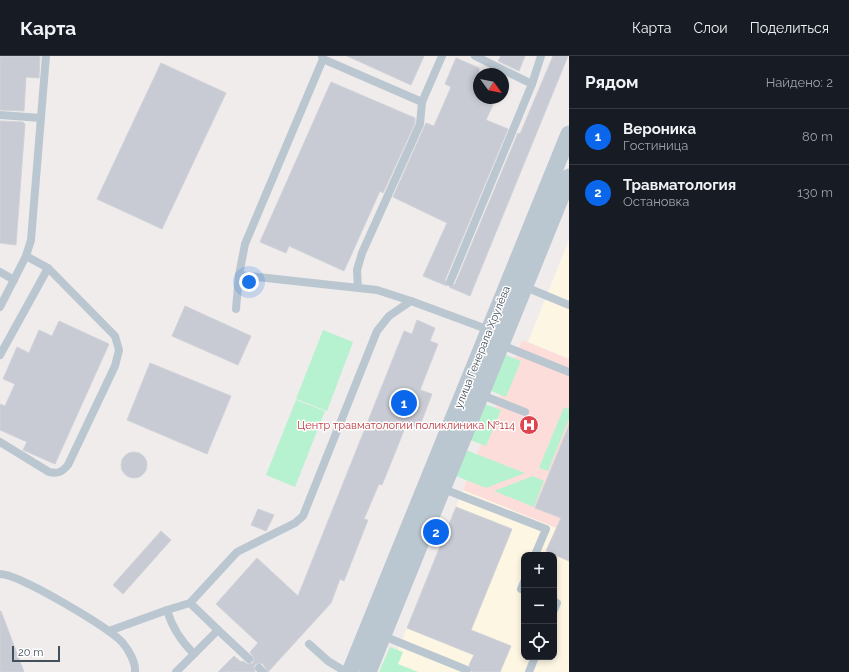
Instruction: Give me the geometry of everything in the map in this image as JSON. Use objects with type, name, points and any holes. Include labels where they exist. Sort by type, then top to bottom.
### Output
[{"type":"street","name":"улица Генерала Хрулёва","points":[[350,672],[375,632],[517,284],[569,134]]},
{"type":"street","name":"улица Генерала Хрулёва","points":[[517,284],[569,177]]},
{"type":"street","name":"улица Генерала Хрулёва","points":[[368,672],[375,632]]},
{"type":"lane","points":[[0,307],[26,256],[34,224],[46,56]]},
{"type":"lane","points":[[358,288],[357,270],[362,253],[420,124],[422,102],[442,56]]},
{"type":"lane","points":[[475,56],[532,84]]},
{"type":"lane","points":[[450,282],[532,84],[541,56]]},
{"type":"lane","points":[[236,310],[238,275],[245,244],[323,57],[422,102]]},
{"type":"lane","points":[[0,115],[41,118]]},
{"type":"lane","points":[[0,442],[49,472],[56,474],[64,471],[68,466],[115,366],[119,350],[115,336],[48,268],[26,256]]},
{"type":"lane","points":[[0,355],[48,268]]},
{"type":"lane","points":[[0,272],[14,280]]},
{"type":"lane","points":[[238,275],[358,288],[390,293],[495,338],[569,372]]},
{"type":"lane","points":[[517,284],[569,305]]},
{"type":"lane","points":[[108,631],[190,603],[237,552],[295,523],[303,516],[377,331],[389,316],[411,301]]},
{"type":"lane","points":[[473,391],[525,412]]},
{"type":"lane","points":[[435,485],[546,529],[536,552]]},
{"type":"lane","points":[[0,574],[20,579],[41,589],[108,631],[121,641],[130,655],[135,672]]},
{"type":"lane","points":[[190,603],[250,659]]},
{"type":"lane","points":[[167,610],[172,626],[185,645],[194,654]]},
{"type":"lane","points":[[176,672],[218,630]]},
{"type":"lane","points":[[375,632],[467,670]]},
{"type":"lane","points":[[309,644],[328,661],[346,672]]},
{"type":"lane","points":[[529,672],[534,660]]},
{"type":"shaded area","points":[[569,240],[569,359],[528,342]]},
{"type":"shaded area","name":"Центр травматологии поликлиника №114","points":[[522,340],[569,359],[569,533],[463,490]]},
{"type":"shaded area","points":[[463,490],[569,533],[569,672],[389,672]]},
{"type":"green space","points":[[323,330],[353,342],[327,411],[296,399]]},
{"type":"green space","points":[[504,354],[521,361],[506,397],[489,390]]},
{"type":"green space","points":[[296,400],[325,411],[295,487],[266,475]]},
{"type":"green space","points":[[485,404],[501,410],[486,446],[470,440]]},
{"type":"green space","points":[[564,407],[569,409],[569,419],[548,471],[539,468]]},
{"type":"green space","points":[[466,450],[525,473],[486,488],[456,476]]},
{"type":"green space","points":[[533,476],[544,481],[534,507],[494,491]]},
{"type":"green space","points":[[390,647],[403,652],[398,664],[418,672],[379,672]]},
{"type":"building","points":[[0,56],[40,56],[39,78],[26,77],[24,111],[0,110]]},
{"type":"building","points":[[347,56],[424,56],[411,85]]},
{"type":"building","points":[[501,56],[525,56],[519,71],[498,61]]},
{"type":"building","points":[[553,56],[568,56],[470,296],[449,287],[455,284],[518,133],[520,134]]},
{"type":"building","points":[[456,58],[479,68],[473,68],[473,104],[493,104],[486,120],[508,129],[445,280],[447,286],[423,276],[447,223],[393,197],[426,123],[434,126],[451,87],[445,84]]},
{"type":"building","points":[[161,63],[226,93],[162,229],[97,199]]},
{"type":"building","points":[[331,82],[415,118],[415,123],[383,193],[380,191],[344,271],[289,246],[286,253],[260,242]]},
{"type":"building","points":[[0,121],[23,122],[25,124],[16,245],[0,243]]},
{"type":"building","points":[[185,306],[251,336],[238,365],[172,336]]},
{"type":"building","points":[[417,320],[435,328],[430,341],[438,344],[420,390],[432,394],[419,428],[407,423],[382,485],[379,484],[364,519],[368,520],[344,581],[340,579],[331,603],[268,672],[263,664],[258,663],[254,666],[255,672],[218,672],[234,656],[241,662],[243,661],[247,664],[253,663],[254,658],[250,652],[258,643],[216,604],[257,558],[298,596],[404,331],[412,334]]},
{"type":"building","points":[[59,321],[109,344],[55,464],[23,450],[27,442],[0,430],[0,404],[5,406],[15,384],[3,379],[17,347],[29,353],[39,330],[52,336]]},
{"type":"building","points":[[150,363],[231,396],[207,454],[127,420]]},
{"type":"building","points":[[569,425],[569,561],[557,556],[557,552],[546,551],[561,518],[535,508]]},
{"type":"building","points":[[134,452],[143,456],[147,465],[143,474],[134,478],[125,474],[121,465],[125,456]]},
{"type":"building","points":[[456,507],[512,529],[471,630],[511,646],[500,672],[472,672],[469,665],[474,655],[407,628]]},
{"type":"building","points":[[258,509],[274,515],[266,531],[251,525]]},
{"type":"building","points":[[161,531],[171,540],[123,594],[113,585]]},
{"type":"building","points":[[1,611],[24,672],[0,672]]},
{"type":"place","name":"Вероника","points":[[404,403]]},
{"type":"place","name":"Центр травматологии поликлиника №114","points":[[529,425]]},
{"type":"place","name":"Травматология","points":[[436,532]]}]
